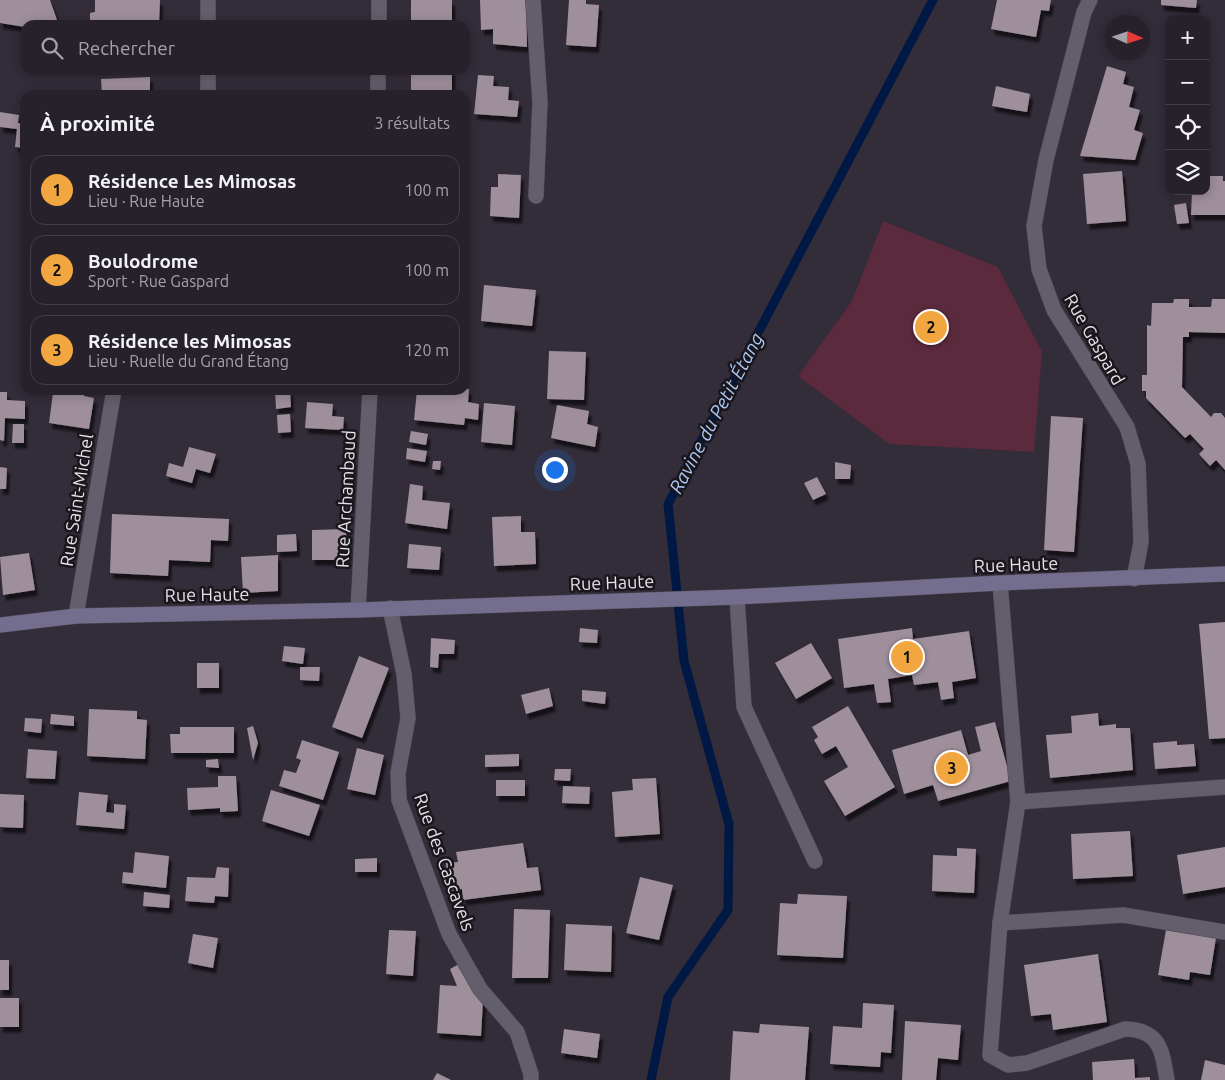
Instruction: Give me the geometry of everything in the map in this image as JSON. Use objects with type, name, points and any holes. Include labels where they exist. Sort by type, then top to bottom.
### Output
[{"type":"main road","name":"Rue Haute","points":[[0,625],[76,616],[358,610],[714,598],[1000,583],[1225,574]]},
{"type":"street","points":[[208,0],[208,20]]},
{"type":"street","points":[[379,0],[379,20]]},
{"type":"street","points":[[533,0],[540,102],[536,196]]},
{"type":"street","name":"Rue Gaspard","points":[[1090,0],[1084,12],[1046,160],[1034,226],[1039,269],[1054,310],[1127,427],[1138,464],[1141,542],[1134,579]]},
{"type":"street","points":[[208,75],[208,90]]},
{"type":"street","points":[[378,75],[378,90]]},
{"type":"street","name":"Rue Saint-Michel","points":[[76,616],[113,395]]},
{"type":"street","name":"Rue Archambaud","points":[[358,610],[370,395]]},
{"type":"street","points":[[1000,583],[1018,802],[1000,923],[990,1055],[1008,1065],[1027,1063],[1125,1029],[1139,1029],[1154,1037],[1162,1052],[1167,1080]]},
{"type":"street","points":[[737,597],[744,707],[814,861]]},
{"type":"street","name":"Rue des Cascavels","points":[[390,608],[404,674],[408,718],[398,773],[399,800],[449,934],[480,989],[517,1032],[531,1074],[531,1080]]},
{"type":"street","points":[[1018,802],[1225,787]]},
{"type":"street","points":[[1000,923],[1123,914],[1225,932]]},
{"type":"shaded area","points":[[883,221],[998,267],[1042,352],[1034,452],[889,444],[798,376],[852,301]]},
{"type":"building","points":[[0,0],[50,0],[57,20],[20,20],[20,26],[0,23]]},
{"type":"building","points":[[95,0],[160,0],[159,20],[90,20],[90,13],[95,12]]},
{"type":"building","points":[[411,0],[452,0],[452,20],[411,20]]},
{"type":"building","points":[[480,0],[526,0],[527,47],[493,44],[493,29],[481,30]]},
{"type":"building","points":[[569,0],[586,0],[586,4],[599,5],[596,47],[566,45]]},
{"type":"building","points":[[997,0],[1051,0],[1049,11],[1041,10],[1036,37],[991,29]]},
{"type":"building","points":[[1161,0],[1197,0],[1196,8],[1161,5]]},
{"type":"building","points":[[1107,66],[1126,72],[1123,84],[1134,87],[1129,107],[1140,110],[1134,130],[1143,133],[1135,160],[1080,156]]},
{"type":"building","points":[[411,75],[452,75],[452,90],[411,90]]},
{"type":"building","points":[[478,75],[494,76],[493,86],[509,87],[508,100],[519,101],[517,117],[474,114]]},
{"type":"building","points":[[150,77],[150,90],[102,90],[101,79]]},
{"type":"building","points":[[996,86],[1030,94],[1027,112],[992,106]]},
{"type":"building","points":[[0,112],[19,115],[20,148],[15,147],[17,129],[0,127]]},
{"type":"building","points":[[1122,171],[1126,221],[1087,224],[1083,174]]},
{"type":"building","points":[[498,174],[521,175],[519,218],[490,216],[491,187],[498,187]]},
{"type":"building","points":[[1210,176],[1223,176],[1223,181],[1225,181],[1225,215],[1191,215],[1192,195],[1210,195]]},
{"type":"building","points":[[1186,203],[1189,223],[1177,224],[1174,205]]},
{"type":"building","points":[[484,285],[536,290],[532,326],[481,321]]},
{"type":"building","points":[[1174,299],[1189,299],[1189,307],[1211,307],[1212,299],[1225,299],[1225,333],[1189,332],[1189,337],[1183,337],[1182,387],[1211,417],[1214,413],[1221,413],[1225,418],[1225,470],[1216,460],[1210,466],[1199,454],[1204,449],[1190,434],[1185,438],[1146,398],[1146,391],[1142,391],[1142,375],[1147,375],[1147,325],[1151,326],[1152,303],[1173,303]]},
{"type":"building","points":[[549,351],[586,352],[584,400],[547,399]]},
{"type":"building","points":[[0,392],[7,392],[7,400],[25,401],[25,419],[5,418],[4,441],[0,440]]},
{"type":"building","points":[[53,395],[84,395],[94,398],[89,429],[49,423]]},
{"type":"building","points":[[275,395],[290,395],[291,407],[276,409]]},
{"type":"building","points":[[416,395],[469,395],[468,402],[479,404],[478,420],[465,418],[464,425],[414,420]]},
{"type":"building","points":[[307,402],[333,404],[332,416],[344,417],[343,430],[305,428]]},
{"type":"building","points":[[484,403],[515,406],[512,445],[481,442]]},
{"type":"building","points":[[557,405],[589,411],[587,424],[598,427],[595,447],[551,438]]},
{"type":"building","points":[[290,414],[291,432],[278,433],[277,415]]},
{"type":"building","points":[[1051,416],[1083,418],[1074,552],[1044,550]]},
{"type":"building","points":[[13,424],[24,424],[24,443],[12,443]]},
{"type":"building","points":[[411,431],[428,434],[426,445],[409,442]]},
{"type":"building","points":[[189,447],[216,454],[210,473],[196,469],[192,483],[166,476],[169,463],[183,467]]},
{"type":"building","points":[[407,448],[427,451],[425,462],[406,459]]},
{"type":"building","points":[[433,461],[441,461],[440,470],[432,469]]},
{"type":"building","points":[[835,462],[851,465],[850,479],[835,479]]},
{"type":"building","points":[[0,467],[7,468],[6,489],[0,489]]},
{"type":"building","points":[[817,477],[826,494],[813,500],[804,483]]},
{"type":"building","points":[[410,484],[423,486],[422,500],[450,503],[447,529],[405,523]]},
{"type":"building","points":[[112,514],[229,519],[228,541],[211,540],[210,562],[169,560],[168,576],[110,573]]},
{"type":"building","points":[[521,516],[521,532],[535,532],[536,564],[494,566],[492,517]]},
{"type":"building","points":[[346,529],[347,560],[312,560],[312,530]]},
{"type":"building","points":[[296,534],[297,551],[277,552],[277,535]]},
{"type":"building","points":[[409,544],[441,547],[439,570],[407,568]]},
{"type":"building","points":[[29,553],[35,590],[3,595],[0,557]]},
{"type":"building","points":[[278,555],[278,591],[243,593],[241,557]]},
{"type":"building","points":[[1225,622],[1225,738],[1209,739],[1199,624]]},
{"type":"building","points":[[580,628],[598,630],[597,643],[579,642]]},
{"type":"building","points":[[912,628],[913,639],[969,631],[976,678],[952,682],[954,698],[941,700],[938,682],[914,685],[912,675],[888,679],[891,702],[877,703],[874,684],[844,688],[838,639]]},
{"type":"building","points":[[431,638],[455,640],[454,654],[439,654],[438,668],[430,667]]},
{"type":"building","points":[[811,643],[832,678],[796,699],[775,663]]},
{"type":"building","points":[[284,646],[305,648],[303,664],[282,661]]},
{"type":"building","points":[[359,656],[389,668],[362,738],[332,727]]},
{"type":"building","points":[[197,663],[219,663],[219,688],[197,688]]},
{"type":"building","points":[[300,667],[320,667],[319,681],[300,680]]},
{"type":"building","points":[[549,688],[553,706],[526,714],[521,695]]},
{"type":"building","points":[[582,690],[606,692],[605,704],[582,701]]},
{"type":"building","points":[[848,706],[895,787],[845,816],[824,781],[848,767],[836,746],[822,754],[814,740],[818,737],[812,727]]},
{"type":"building","points":[[89,709],[137,711],[137,719],[147,720],[145,759],[87,756]]},
{"type":"building","points":[[1098,713],[1099,726],[1116,724],[1116,728],[1130,728],[1133,770],[1050,778],[1046,735],[1072,733],[1071,716]]},
{"type":"building","points":[[51,714],[74,716],[74,726],[50,724]]},
{"type":"building","points":[[25,718],[42,719],[41,733],[24,731]]},
{"type":"building","points":[[995,722],[1011,781],[938,801],[933,785],[904,794],[892,750],[961,730],[968,755],[981,751],[975,727]]},
{"type":"building","points":[[253,726],[258,743],[253,760],[247,728]]},
{"type":"building","points":[[180,727],[234,727],[234,753],[171,753],[170,734],[180,734]]},
{"type":"building","points":[[302,740],[339,752],[323,800],[279,786],[284,770],[296,773],[301,760],[296,758]]},
{"type":"building","points":[[1177,741],[1177,745],[1194,744],[1196,766],[1155,769],[1153,743]]},
{"type":"building","points":[[357,748],[384,755],[375,795],[347,789]]},
{"type":"building","points":[[28,749],[57,751],[55,779],[26,778]]},
{"type":"building","points":[[519,754],[519,766],[485,767],[485,755]]},
{"type":"building","points":[[218,759],[219,768],[206,767],[206,760]]},
{"type":"building","points":[[555,769],[571,769],[570,781],[554,780]]},
{"type":"building","points":[[218,776],[236,776],[238,811],[220,812],[220,808],[188,810],[187,788],[218,787]]},
{"type":"building","points":[[656,778],[660,834],[615,837],[612,792],[633,790],[632,779]]},
{"type":"building","points":[[496,780],[525,780],[525,796],[496,796]]},
{"type":"building","points":[[563,786],[590,787],[589,804],[562,803]]},
{"type":"building","points":[[271,790],[320,805],[309,836],[262,821]]},
{"type":"building","points":[[79,792],[108,795],[106,812],[114,813],[114,804],[126,805],[124,829],[76,825]]},
{"type":"building","points":[[0,794],[24,795],[23,828],[0,827]]},
{"type":"building","points":[[1130,831],[1133,876],[1073,879],[1071,834]]},
{"type":"building","points":[[523,843],[527,868],[538,867],[541,890],[463,900],[462,889],[449,891],[446,863],[458,862],[456,852]]},
{"type":"building","points":[[1225,847],[1225,887],[1183,894],[1177,855]]},
{"type":"building","points":[[957,848],[976,849],[974,893],[932,891],[933,855],[957,856]]},
{"type":"building","points":[[135,852],[169,856],[166,888],[122,883],[123,872],[133,873]]},
{"type":"building","points":[[377,858],[377,872],[355,872],[355,859]]},
{"type":"building","points":[[217,867],[229,868],[228,897],[215,896],[214,903],[185,901],[187,877],[215,878]]},
{"type":"building","points":[[640,877],[673,885],[659,940],[626,933]]},
{"type":"building","points":[[144,892],[170,895],[169,908],[143,906]]},
{"type":"building","points":[[798,894],[847,896],[843,958],[777,955],[780,903],[797,904]]},
{"type":"building","points":[[514,909],[550,910],[548,978],[512,978]]},
{"type":"building","points":[[566,924],[612,926],[611,972],[564,970]]},
{"type":"building","points":[[389,930],[416,931],[413,976],[386,974]]},
{"type":"building","points":[[1166,930],[1216,938],[1210,975],[1190,972],[1189,980],[1158,975]]},
{"type":"building","points":[[193,934],[218,938],[213,968],[188,963]]},
{"type":"building","points":[[1098,954],[1107,1022],[1053,1030],[1051,1014],[1031,1016],[1024,965]]},
{"type":"building","points":[[0,960],[9,960],[9,990],[0,990]]},
{"type":"building","points":[[461,963],[483,1001],[481,1036],[437,1033],[440,985],[457,986],[450,969]]},
{"type":"building","points":[[0,998],[19,998],[19,1027],[0,1027]]},
{"type":"building","points":[[863,1003],[894,1005],[891,1053],[881,1052],[880,1067],[830,1064],[833,1026],[862,1028]]},
{"type":"building","points":[[905,1021],[961,1025],[958,1060],[938,1058],[936,1080],[902,1080]]},
{"type":"building","points":[[760,1024],[809,1027],[805,1080],[730,1080],[733,1031],[759,1033]]},
{"type":"building","points":[[564,1029],[600,1034],[597,1058],[561,1053]]},
{"type":"building","points":[[1134,1059],[1135,1078],[1150,1077],[1150,1080],[1093,1080],[1092,1062]]},
{"type":"building","points":[[1205,1060],[1225,1065],[1225,1080],[1201,1080]]},
{"type":"building","points":[[437,1073],[451,1080],[433,1080]]},
{"type":"waterway","name":"Ravine du Petit Étang","points":[[651,1080],[668,997],[728,910],[729,824],[684,661],[668,504],[933,0]]},
{"type":"place","name":"Boulodrome","points":[[931,327]]},
{"type":"place","name":"Résidence Les Mimosas","points":[[907,657]]},
{"type":"place","name":"Résidence les Mimosas","points":[[952,768]]}]
